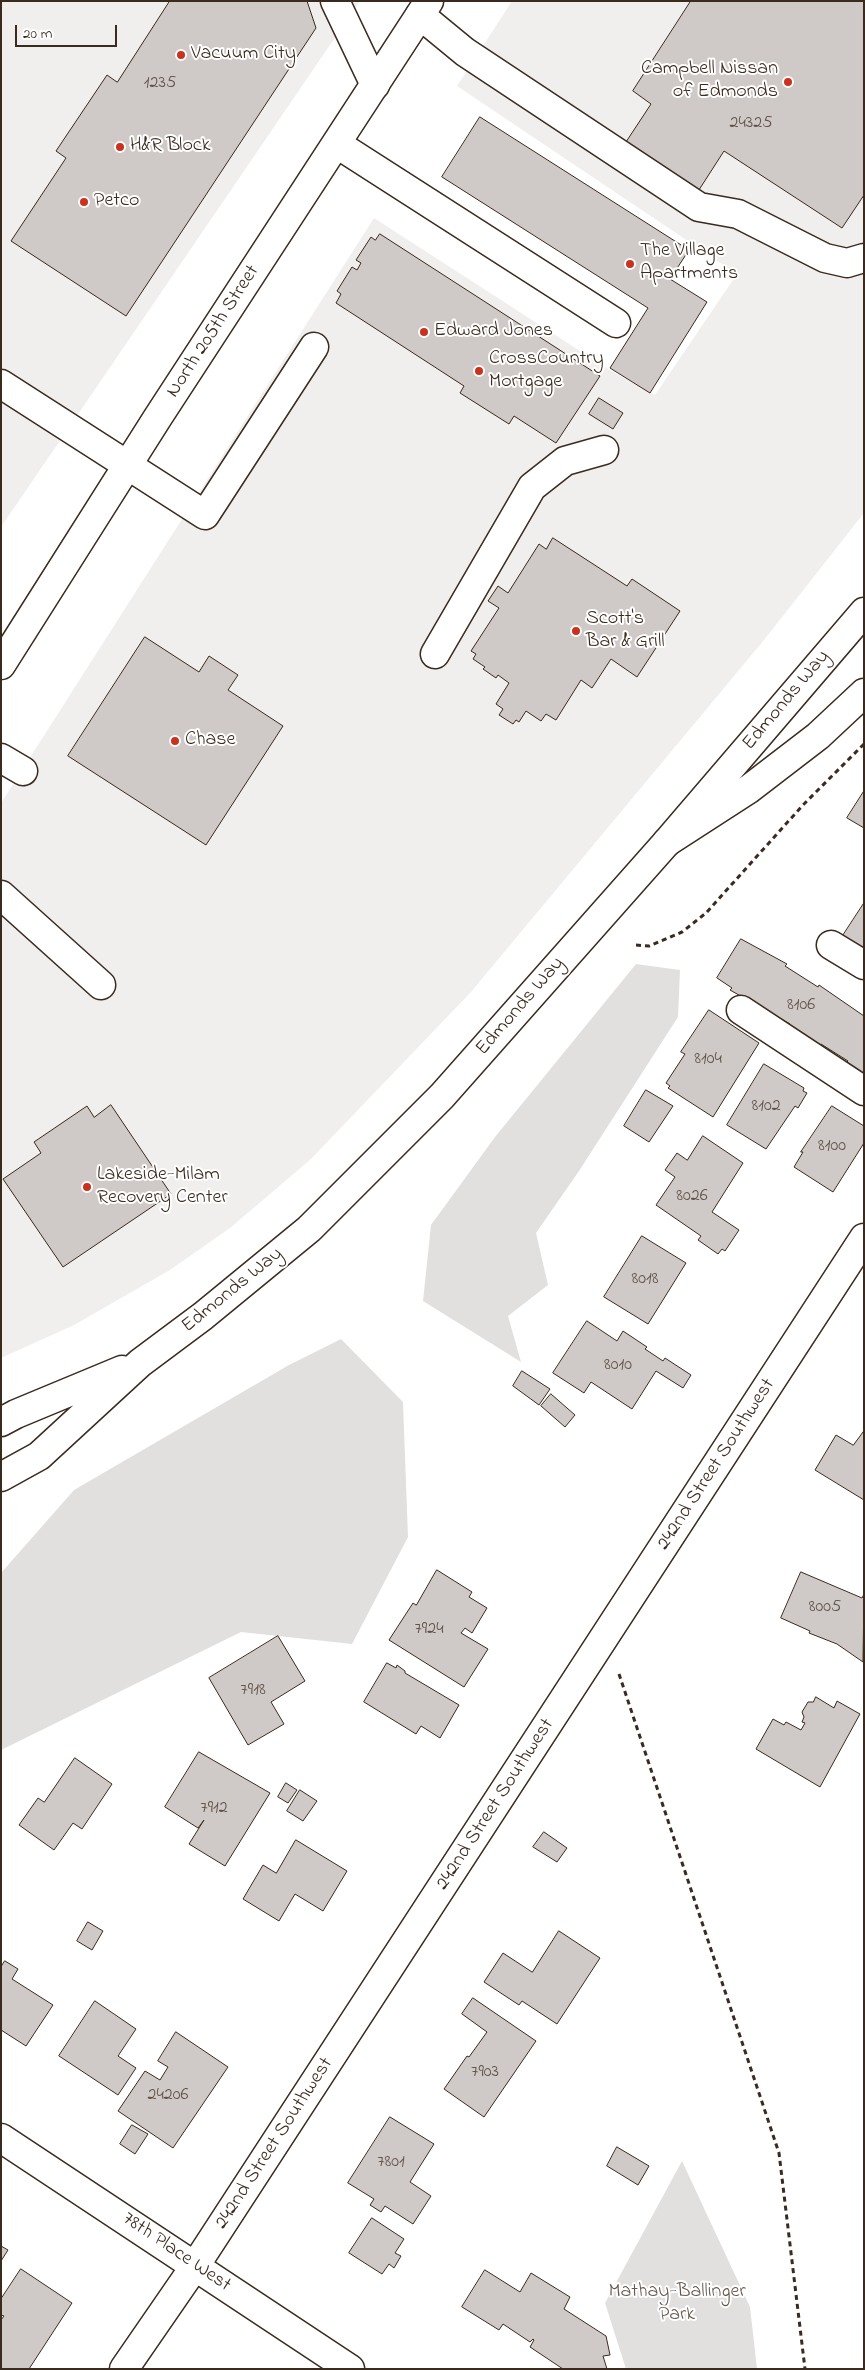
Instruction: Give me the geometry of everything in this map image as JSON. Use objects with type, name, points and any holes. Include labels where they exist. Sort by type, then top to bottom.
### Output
[{"type":"main road","points":[[335,1],[375,85]]},
{"type":"main road","points":[[424,8],[465,52],[700,207],[738,214],[825,258],[847,263],[864,258]]},
{"type":"main road","name":"North 205th Street","points":[[1,665],[127,466],[424,8]]},
{"type":"main road","points":[[337,144],[616,323]]},
{"type":"main road","points":[[1,384],[205,515],[314,347]]},
{"type":"main road","points":[[435,654],[532,487],[565,461],[604,450]]},
{"type":"main road","name":"Edmonds Way","points":[[1,1477],[39,1456],[140,1363],[203,1316],[309,1230],[442,1096],[667,842],[864,612]]},
{"type":"main road","points":[[667,842],[749,789],[818,736],[864,694]]},
{"type":"main road","points":[[1,895],[100,985]]},
{"type":"main road","points":[[831,945],[864,965]]},
{"type":"main road","points":[[741,1010],[864,1091]]},
{"type":"main road","name":"242nd Street Southwest","points":[[124,2369],[195,2266],[864,1238]]},
{"type":"main road","name":"Edmonds Way","points":[[1,1422],[16,1414],[140,1363]]},
{"type":"main road","name":"78th Place West","points":[[1,2138],[350,2369]]},
{"type":"path","points":[[636,945],[649,946],[682,932],[706,913],[803,805],[864,744]]},
{"type":"path","points":[[606,1636],[779,2153],[805,2369]]},
{"type":"shaded area","points":[[1,1],[360,1],[1,527]]},
{"type":"shaded area","points":[[512,1],[864,1],[864,513],[764,640],[471,992],[311,1159],[230,1228],[170,1270],[74,1325],[1,1358],[1,803],[374,218],[608,369],[655,395],[737,274],[457,86]]},
{"type":"green space","points":[[636,964],[680,970],[678,1017],[579,1171],[536,1233],[548,1285],[508,1316],[521,1362],[423,1301],[431,1225],[495,1137]]},
{"type":"green space","points":[[341,1339],[403,1402],[408,1537],[352,1644],[241,1632],[1,1750],[1,1573],[74,1490],[289,1365]]},
{"type":"green space","name":"Mathay-Ballinger Park","points":[[682,2161],[750,2307],[757,2369],[626,2369],[605,2303]]},
{"type":"building","points":[[170,1],[307,1],[316,28],[126,316],[11,241],[66,158],[56,151],[107,75],[117,82]]},
{"type":"building","points":[[691,1],[864,1],[864,195],[842,228],[724,151],[697,193],[624,145],[651,104],[633,91]]},
{"type":"building","name":"The Village Apartments","points":[[480,117],[689,250],[670,279],[707,302],[650,393],[610,368],[648,308],[442,177]]},
{"type":"building","points":[[380,234],[600,376],[556,443],[514,416],[509,424],[460,393],[464,386],[336,303],[341,294],[337,291],[352,267],[357,270],[361,263],[356,260],[371,237],[375,240]]},
{"type":"building","points":[[599,398],[623,413],[613,429],[589,414]]},
{"type":"building","name":"Scott's Bar & Grill","points":[[553,538],[627,586],[632,579],[680,611],[637,677],[611,659],[592,688],[581,680],[556,720],[546,714],[541,721],[526,711],[519,722],[516,720],[513,724],[499,715],[503,709],[496,704],[509,683],[498,675],[496,678],[483,669],[485,667],[473,659],[476,654],[471,651],[499,608],[488,601],[498,586],[508,593],[539,544],[546,549]]},
{"type":"building","name":"Chase","points":[[145,637],[199,672],[209,656],[238,675],[228,690],[283,726],[206,845],[68,756]]},
{"type":"building","points":[[864,791],[864,828],[847,818]]},
{"type":"building","points":[[864,903],[864,951],[842,937]]},
{"type":"building","points":[[741,939],[787,964],[785,966],[818,987],[819,985],[864,1016],[864,1074],[846,1063],[848,1061],[821,1044],[820,1047],[788,1027],[790,1024],[730,990],[732,988],[717,978]]},
{"type":"building","points":[[709,1010],[759,1043],[713,1117],[668,1088],[670,1086],[666,1083],[685,1054],[681,1052]]},
{"type":"building","points":[[764,1064],[804,1088],[803,1091],[807,1093],[798,1108],[795,1106],[766,1149],[727,1125]]},
{"type":"building","points":[[646,1090],[673,1106],[649,1142],[624,1126]]},
{"type":"building","name":"Lakeside-Milam Recovery Center","points":[[111,1105],[171,1194],[63,1267],[3,1179],[41,1153],[34,1142],[87,1106],[94,1117]]},
{"type":"building","points":[[832,1106],[864,1126],[864,1143],[833,1192],[794,1167],[803,1152],[801,1152]]},
{"type":"building","points":[[703,1136],[743,1163],[712,1212],[739,1230],[725,1251],[722,1249],[718,1254],[698,1240],[701,1236],[656,1205],[675,1177],[665,1170],[677,1153],[687,1160]]},
{"type":"building","points":[[642,1236],[686,1263],[648,1324],[604,1297]]},
{"type":"building","points":[[587,1321],[617,1341],[623,1331],[647,1347],[645,1349],[663,1361],[665,1358],[691,1375],[683,1388],[656,1371],[632,1409],[591,1382],[584,1393],[553,1373]]},
{"type":"building","points":[[522,1371],[550,1389],[539,1405],[513,1386]]},
{"type":"building","points":[[551,1394],[575,1415],[565,1427],[541,1406]]},
{"type":"building","points":[[864,1431],[864,1500],[815,1470],[836,1435],[853,1445]]},
{"type":"building","points":[[437,1570],[472,1592],[469,1597],[487,1608],[472,1633],[465,1628],[461,1633],[488,1649],[464,1687],[389,1640],[413,1603],[416,1605]]},
{"type":"building","points":[[801,1572],[862,1598],[864,1594],[863,1662],[837,1644],[809,1633],[810,1631],[781,1618]]},
{"type":"building","points":[[278,1636],[305,1681],[271,1702],[284,1724],[248,1745],[209,1678]]},
{"type":"building","points":[[387,1663],[396,1668],[397,1665],[405,1673],[459,1705],[440,1738],[421,1726],[416,1734],[364,1702]]},
{"type":"building","points":[[816,1697],[834,1708],[837,1701],[860,1714],[820,1787],[756,1749],[773,1719],[784,1725],[786,1722],[801,1730],[805,1723],[802,1722],[804,1717],[802,1712],[808,1702],[813,1702]]},
{"type":"building","points":[[199,1752],[270,1793],[225,1866],[189,1844],[204,1820],[198,1828],[165,1807]]},
{"type":"building","points":[[75,1758],[112,1784],[82,1829],[73,1823],[54,1850],[19,1825],[38,1798],[44,1802]]},
{"type":"building","points":[[286,1783],[297,1790],[288,1803],[278,1797]]},
{"type":"building","points":[[300,1790],[317,1801],[303,1821],[287,1811]]},
{"type":"building","points":[[544,1832],[567,1848],[557,1862],[533,1847]]},
{"type":"building","points":[[296,1840],[347,1871],[323,1911],[295,1894],[279,1921],[243,1899],[263,1865],[276,1873]]},
{"type":"building","points":[[88,1922],[103,1931],[92,1950],[77,1941]]},
{"type":"building","points":[[559,1931],[600,1958],[557,2024],[522,2001],[519,2005],[484,1982],[503,1953],[532,1972]]},
{"type":"building","points":[[5,1961],[18,1969],[12,1979],[53,2005],[26,2046],[1,2030],[1,1967]]},
{"type":"building","points":[[473,1998],[536,2041],[484,2117],[444,2089],[467,2056],[469,2057],[487,2032],[462,2014]]},
{"type":"building","points":[[95,2001],[136,2029],[118,2056],[136,2068],[118,2095],[59,2056]]},
{"type":"building","points":[[176,2032],[228,2067],[173,2148],[118,2111],[145,2071],[160,2080],[168,2067],[158,2061]]},
{"type":"building","points":[[390,2117],[434,2144],[410,2182],[431,2196],[413,2224],[385,2206],[381,2212],[370,2205],[374,2199],[348,2183]]},
{"type":"building","points":[[132,2125],[148,2134],[135,2154],[120,2144]]},
{"type":"building","points":[[617,2147],[649,2166],[638,2185],[607,2166]]},
{"type":"building","points":[[372,2218],[404,2239],[395,2253],[401,2256],[394,2268],[389,2264],[382,2274],[349,2253]]},
{"type":"building","points":[[1,2246],[8,2250],[1,2261]]},
{"type":"building","points":[[21,2269],[72,2303],[29,2369],[1,2369],[1,2320],[4,2316],[1,2315],[1,2299]]},
{"type":"building","points":[[485,2270],[520,2292],[531,2273],[570,2297],[564,2309],[606,2336],[610,2355],[603,2356],[607,2369],[563,2369],[530,2347],[533,2339],[530,2342],[503,2324],[499,2330],[462,2307]]},
{"type":"place","name":"Vacuum City","points":[[181,55]]},
{"type":"place","name":"Campbell Nissan of Edmonds","points":[[788,82]]},
{"type":"place","name":"H&R Block","points":[[120,147]]},
{"type":"place","name":"Petco","points":[[84,202]]},
{"type":"place","name":"The Village Apartments","points":[[630,264]]},
{"type":"place","name":"Edward Jones","points":[[424,332]]},
{"type":"place","name":"CrossCountry Mortgage","points":[[479,371]]},
{"type":"place","name":"Scott's Bar & Grill","points":[[576,631]]},
{"type":"place","name":"Chase","points":[[175,741]]},
{"type":"place","name":"Lakeside-Milam Recovery Center","points":[[87,1187]]}]
